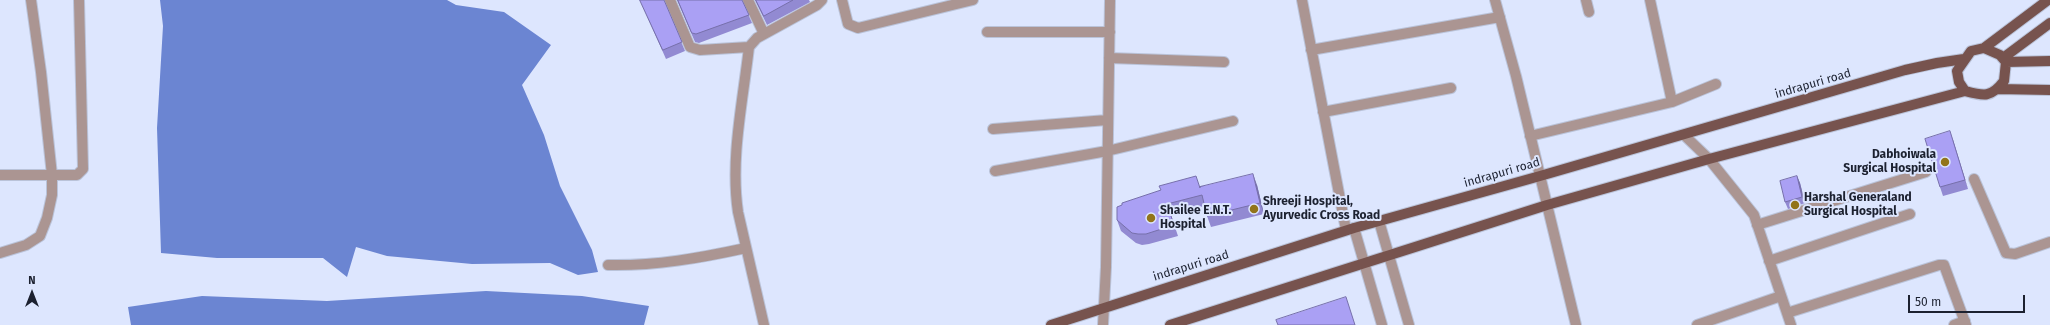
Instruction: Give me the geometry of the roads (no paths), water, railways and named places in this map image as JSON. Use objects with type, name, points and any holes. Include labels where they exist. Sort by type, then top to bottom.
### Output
[{"type":"main road","points":[[1965,91],[1958,82],[1957,71],[1971,51],[1984,48],[2048,0]]},
{"type":"main road","points":[[2004,60],[2050,23]]},
{"type":"main road","points":[[1984,48],[1993,50],[2004,60],[2050,61]]},
{"type":"main road","name":"indrapuri road","points":[[1051,325],[1350,229],[1684,135],[1905,70],[1937,63],[1964,60]]},
{"type":"main road","points":[[1170,325],[1547,205],[1709,159],[1965,91],[1981,95],[1991,94],[1998,89],[2004,81],[2004,60]]},
{"type":"main road","points":[[1998,89],[2050,90]]},
{"type":"street","points":[[0,252],[26,245],[40,236],[47,218],[52,195],[52,175],[31,0]]},
{"type":"street","points":[[0,175],[77,175],[83,170],[79,0]]},
{"type":"street","points":[[670,0],[690,47],[700,50],[749,47]]},
{"type":"street","points":[[748,0],[764,34]]},
{"type":"street","points":[[842,0],[848,24],[858,28],[973,0]]},
{"type":"street","points":[[1103,325],[1110,0]]},
{"type":"street","points":[[1302,0],[1323,112],[1350,229],[1364,263],[1382,325]]},
{"type":"street","points":[[1495,0],[1576,325]]},
{"type":"street","points":[[1586,0],[1589,12]]},
{"type":"street","points":[[1650,0],[1672,102]]},
{"type":"street","points":[[764,325],[738,212],[735,172],[749,47],[752,41],[818,2]]},
{"type":"street","points":[[1311,50],[1500,17]]},
{"type":"street","points":[[987,32],[1110,32]]},
{"type":"street","points":[[1109,58],[1224,62]]},
{"type":"street","points":[[1530,136],[1672,102],[1716,84]]},
{"type":"street","points":[[1323,112],[1451,88]]},
{"type":"street","points":[[993,129],[1108,120]]},
{"type":"street","points":[[994,171],[1107,151],[1233,122]]},
{"type":"street","points":[[1684,135],[1709,159],[1754,215],[1791,325]]},
{"type":"street","points":[[1757,225],[1926,172]]},
{"type":"street","points":[[1974,179],[2006,253],[2016,254],[2050,242]]},
{"type":"street","points":[[1769,261],[1910,214]]},
{"type":"street","points":[[1379,221],[1409,325]]},
{"type":"street","points":[[608,265],[659,264],[746,248]]},
{"type":"street","points":[[1787,313],[1939,265],[1944,265],[1966,323],[1954,325]]},
{"type":"street","points":[[1697,325],[1781,296]]},
{"type":"water","points":[[160,0],[447,0],[456,5],[504,12],[551,45],[522,85],[544,135],[560,186],[592,250],[598,272],[578,275],[550,263],[472,264],[387,256],[356,247],[347,277],[323,258],[217,258],[161,253],[157,128],[163,26]]},
{"type":"water","points":[[486,291],[582,296],[649,306],[644,325],[131,325],[128,307],[202,296],[327,301]]},
{"type":"place","name":"Dabhoiwala Surgical Hospital","points":[[1945,162]]},
{"type":"place","name":"Harshal Generaland Surgical Hospital","points":[[1795,205]]},
{"type":"place","name":"Shreeji Hospital, Ayurvedic Cross Road","points":[[1254,209]]},
{"type":"place","name":"Shailee E.N.T. Hospital","points":[[1151,218]]}]
